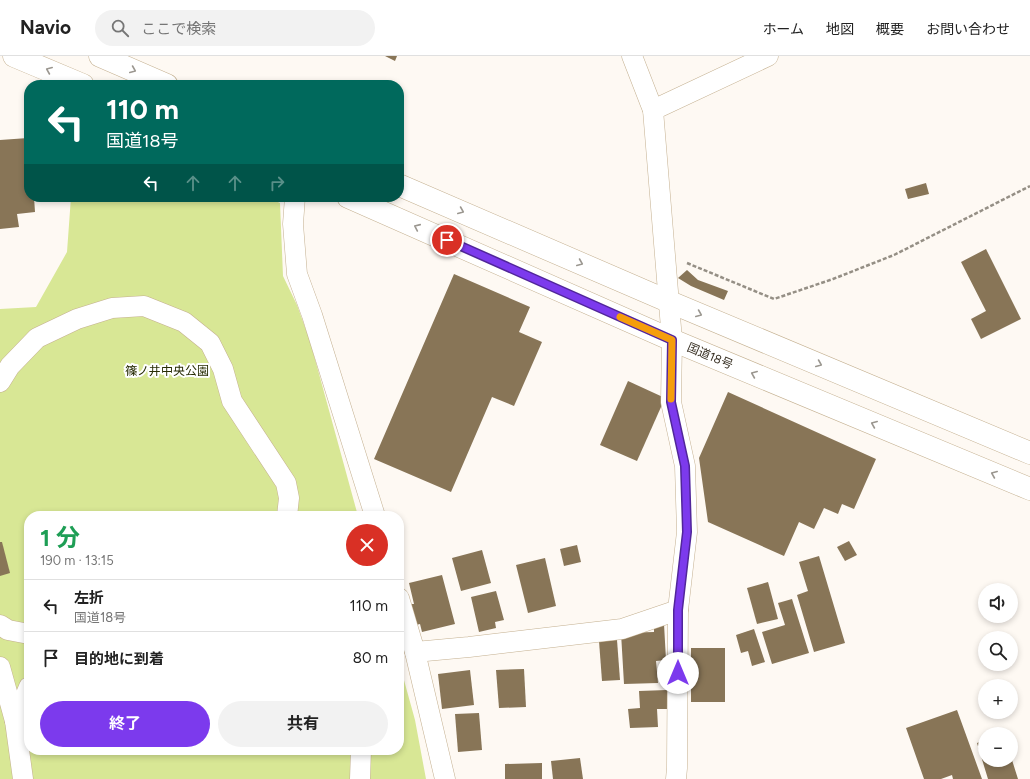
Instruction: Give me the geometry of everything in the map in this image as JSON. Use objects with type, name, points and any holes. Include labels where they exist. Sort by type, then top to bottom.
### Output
[{"type":"highway","points":[[14,56],[71,80]]},
{"type":"highway","points":[[100,56],[155,80]]},
{"type":"highway","points":[[404,187],[670,302],[1030,453]]},
{"type":"highway","name":"国道18号","points":[[359,202],[672,340],[1030,489]]},
{"type":"street","points":[[632,56],[653,110],[670,302],[672,340],[671,402],[685,466],[687,532],[678,610],[676,779]]},
{"type":"street","points":[[653,110],[768,56]]},
{"type":"street","points":[[295,202],[293,224],[297,274],[312,315],[373,511]]},
{"type":"street","points":[[0,382],[10,366],[37,338],[77,319],[112,308],[144,306],[184,322],[210,343],[223,369],[232,401],[286,483],[289,498],[288,511]]},
{"type":"street","points":[[415,652],[622,629],[678,610]]},
{"type":"street","points":[[404,615],[415,652],[445,779]]},
{"type":"street","points":[[0,625],[8,630],[24,633]]},
{"type":"street","points":[[0,666],[15,721],[23,779]]},
{"type":"street","points":[[15,721],[24,699]]},
{"type":"street","points":[[360,779],[361,755]]},
{"type":"path","points":[[666,255],[774,298],[833,279],[894,255],[1030,186]]},
{"type":"green space","name":"篠ノ井中央公園","points":[[71,202],[280,203],[283,276],[297,305],[310,341],[357,511],[24,511],[24,755],[404,755],[404,680],[415,720],[426,779],[0,779],[0,309],[36,307],[67,252]]},
{"type":"building","points":[[385,56],[397,56],[395,61]]},
{"type":"building","points":[[24,138],[24,202],[34,202],[35,212],[17,214],[19,227],[0,229],[0,140]]},
{"type":"building","points":[[926,183],[929,194],[908,199],[905,189]]},
{"type":"building","points":[[986,249],[1021,319],[981,339],[971,319],[986,311],[961,262]]},
{"type":"building","points":[[687,270],[698,280],[728,291],[724,300],[691,286],[678,278]]},
{"type":"building","points":[[454,274],[530,307],[519,332],[542,342],[514,406],[492,397],[451,492],[374,459]]},
{"type":"building","points":[[628,381],[665,398],[637,461],[600,445]]},
{"type":"building","points":[[728,392],[876,459],[854,509],[842,504],[838,514],[824,508],[814,529],[799,522],[784,556],[708,522],[699,458]]},
{"type":"building","points":[[849,541],[857,555],[845,561],[837,547]]},
{"type":"building","points":[[0,542],[2,542],[10,573],[0,576]]},
{"type":"building","points":[[577,545],[581,562],[564,566],[560,549]]},
{"type":"building","points":[[482,550],[491,583],[461,591],[452,558]]},
{"type":"building","points":[[819,556],[845,643],[814,652],[797,595],[808,591],[799,562]]},
{"type":"building","points":[[545,558],[556,606],[528,613],[516,565]]},
{"type":"building","points":[[442,575],[455,624],[422,632],[420,624],[416,625],[411,604],[414,604],[409,583]]},
{"type":"building","points":[[768,582],[778,619],[757,624],[747,588]]},
{"type":"building","points":[[496,591],[504,620],[495,622],[496,628],[479,632],[471,597]]},
{"type":"building","points":[[792,599],[809,653],[772,664],[762,632],[785,625],[778,603]]},
{"type":"building","points":[[654,624],[664,624],[666,660],[656,661],[658,683],[624,684],[621,633],[654,632]]},
{"type":"building","points":[[754,629],[765,662],[752,666],[748,651],[741,653],[736,635]]},
{"type":"building","points":[[617,640],[620,680],[602,681],[599,641]]},
{"type":"building","points":[[691,648],[725,648],[725,702],[691,702]]},
{"type":"building","points":[[524,669],[526,707],[499,708],[496,670]]},
{"type":"building","points":[[470,670],[474,705],[442,709],[438,674]]},
{"type":"building","points":[[667,690],[668,709],[657,709],[658,727],[630,728],[628,709],[640,708],[639,691]]},
{"type":"building","points":[[957,710],[982,779],[953,779],[952,775],[941,779],[924,779],[906,728]]},
{"type":"building","points":[[479,713],[482,750],[458,752],[455,714]]},
{"type":"building","points":[[580,758],[583,779],[553,779],[551,761]]},
{"type":"building","points":[[542,763],[542,779],[505,779],[505,764]]},
{"type":"building","points":[[984,767],[1014,767],[1018,779],[988,779]]},
{"type":"slow traffic","points":[[620,317],[672,340],[671,399]]},
{"type":"route","points":[[447,240],[672,340],[671,402],[685,466],[687,532],[678,610],[678,673]]}]
